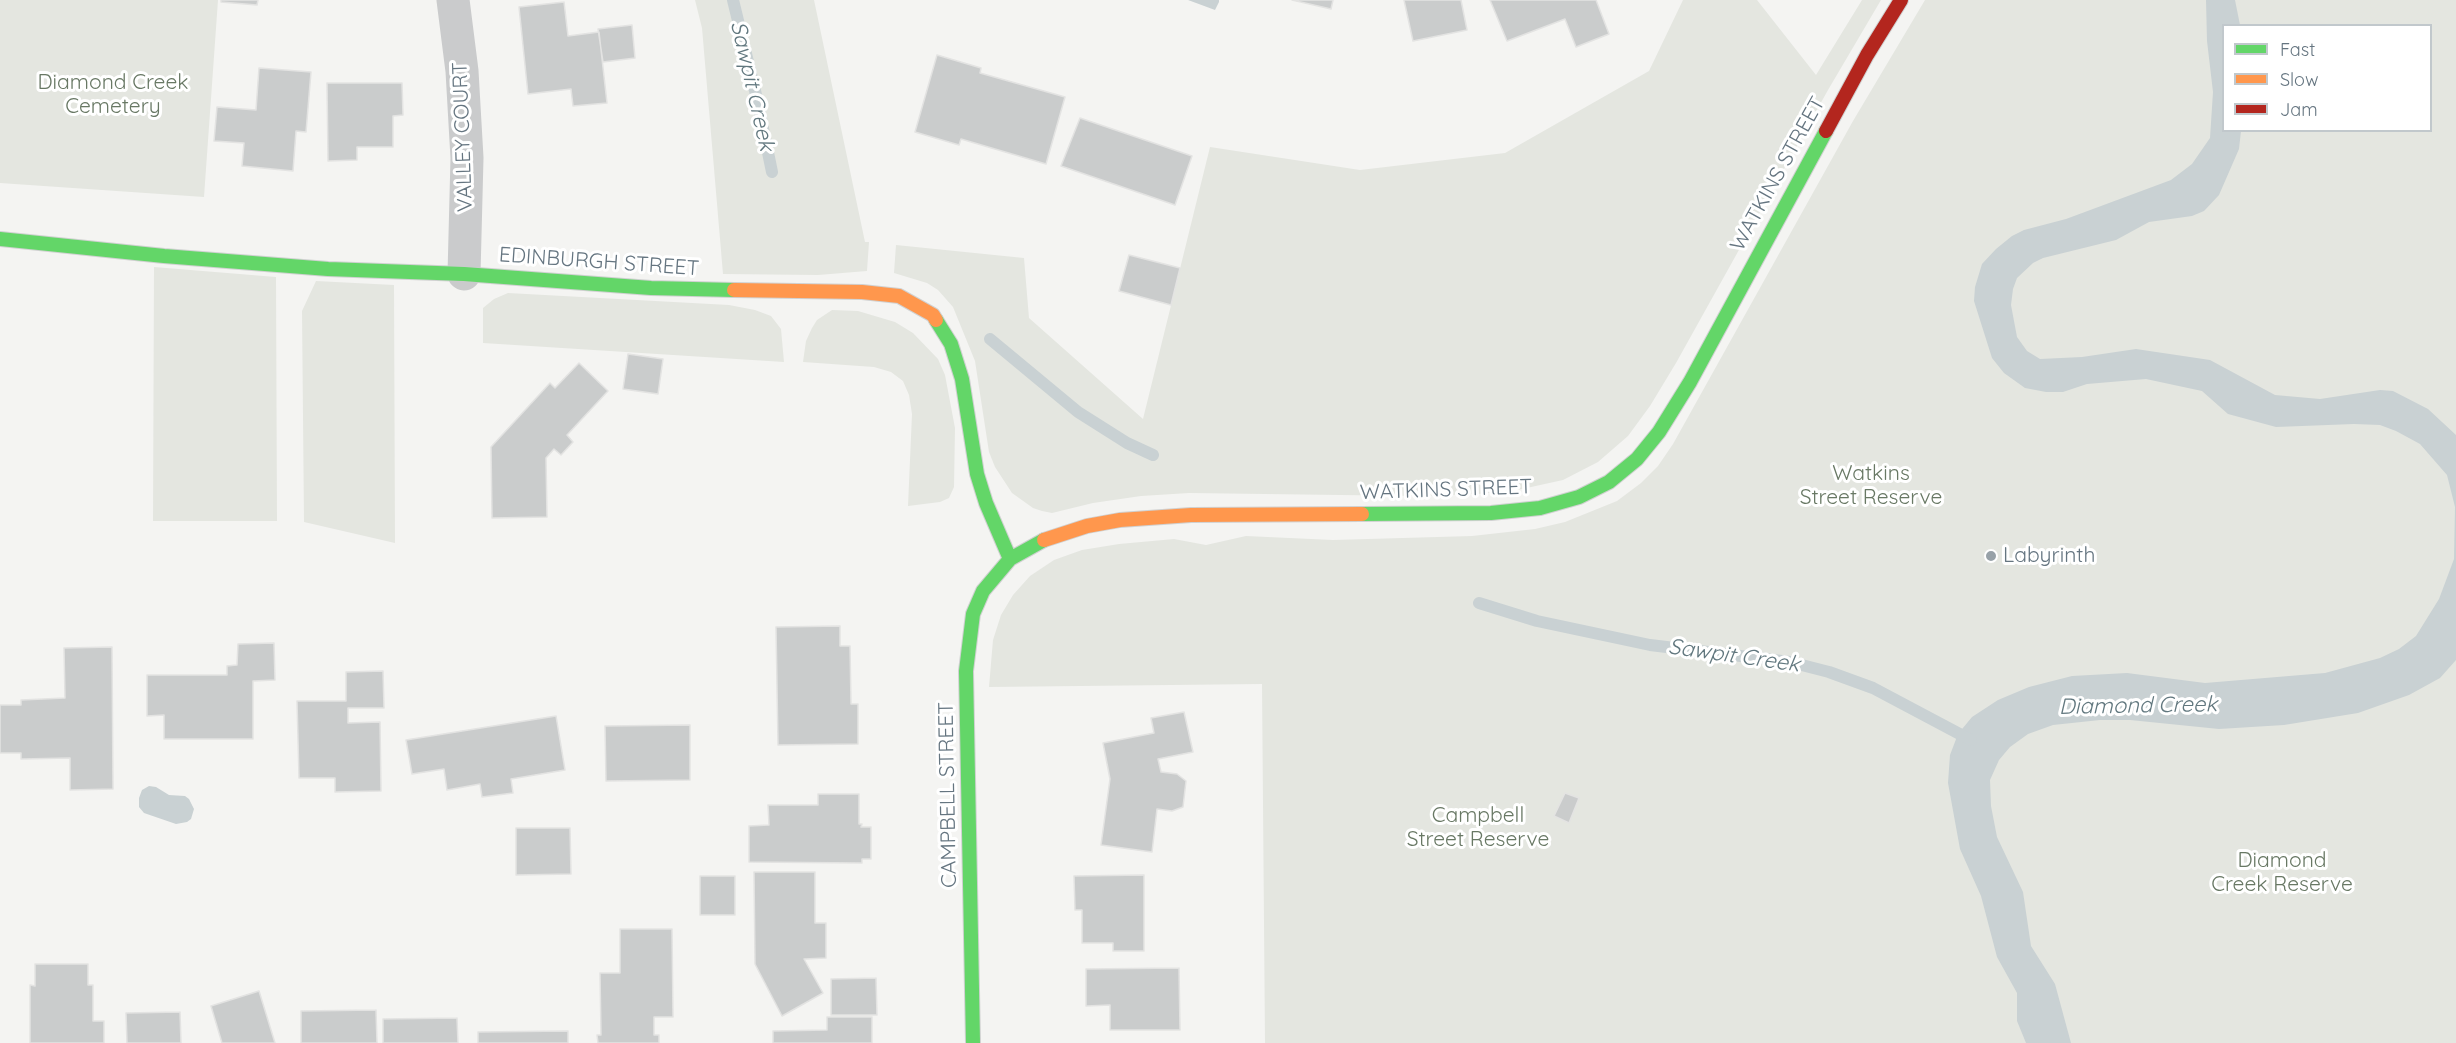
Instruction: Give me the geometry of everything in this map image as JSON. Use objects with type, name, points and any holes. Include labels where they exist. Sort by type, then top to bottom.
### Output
[{"type":"street","name":"VALLEY COURT","points":[[453,0],[462,71],[467,158],[464,274]]},
{"type":"street","name":"WATKINS STREET","points":[[1010,559],[1039,541],[1087,526],[1120,520],[1191,515],[1491,513],[1540,508],[1579,497],[1609,482],[1644,450],[1659,432],[1690,382],[1867,55],[1901,0]]},
{"type":"street","name":"EDINBURGH STREET","points":[[0,239],[249,263],[464,274],[651,288],[877,293],[899,296],[913,302],[936,319],[957,360],[977,474],[1010,559]]},
{"type":"street","name":"CAMPBELL STREET","points":[[973,1043],[966,670],[973,614],[983,591],[1010,559]]},
{"type":"green space","name":"Diamond Creek Cemetery","points":[[0,0],[218,0],[204,197],[0,183]]},
{"type":"green space","points":[[695,0],[814,0],[865,242],[869,242],[867,271],[818,275],[723,274],[702,28]]},
{"type":"green space","points":[[1683,0],[1757,0],[1816,75],[1862,0],[1881,0],[1650,406],[1628,436],[1598,462],[1563,480],[1522,489],[1478,494],[1416,496],[1189,493],[1141,496],[1093,503],[1052,513],[1042,511],[1033,508],[1012,493],[995,467],[989,452],[975,361],[953,307],[938,290],[927,283],[894,273],[896,245],[1024,258],[1029,318],[1143,419],[1210,147],[1360,170],[1505,153],[1649,71]]},
{"type":"green space","points":[[1925,0],[2456,0],[2456,1043],[1265,1043],[1262,684],[989,687],[993,640],[1001,615],[1013,595],[1030,576],[1054,560],[1082,550],[1174,539],[1206,545],[1246,536],[1333,540],[1472,536],[1535,529],[1565,522],[1617,501],[1641,483],[1658,466],[1673,444],[1853,121]]},
{"type":"green space","points":[[154,267],[276,277],[277,521],[153,521]]},
{"type":"green space","points":[[316,281],[394,285],[395,543],[304,522],[302,311]]},
{"type":"green space","points":[[508,293],[729,305],[755,310],[771,316],[781,329],[784,362],[483,343],[483,308],[494,299]]},
{"type":"green space","points":[[832,310],[858,311],[895,322],[913,333],[938,359],[945,375],[955,428],[954,487],[949,498],[940,502],[908,506],[912,414],[909,395],[903,381],[891,372],[874,367],[803,362],[806,341],[812,328],[817,320]]},
{"type":"water","points":[[1188,0],[1219,0],[1219,2],[1215,10]]},
{"type":"water","name":"Diamond Creek","points":[[2206,0],[2235,0],[2240,24],[2222,24],[2222,132],[2241,132],[2239,149],[2219,195],[2204,211],[2192,216],[2149,222],[2116,240],[2043,258],[2033,263],[2017,278],[2013,289],[2011,305],[2017,337],[2027,351],[2040,359],[2082,357],[2136,349],[2210,360],[2275,395],[2320,399],[2380,390],[2393,391],[2428,409],[2456,435],[2456,660],[2440,678],[2409,695],[2358,713],[2284,725],[2219,729],[2130,720],[2100,720],[2053,725],[2028,734],[2010,747],[1999,760],[1990,780],[1991,806],[1997,837],[2023,892],[2031,946],[2055,984],[2071,1043],[2026,1043],[2017,1021],[2017,993],[1997,957],[1981,896],[1960,849],[1948,783],[1950,755],[1958,734],[1972,717],[1998,700],[2029,687],[2072,676],[2127,673],[2205,683],[2325,673],[2380,658],[2399,649],[2416,636],[2439,599],[2454,559],[2455,507],[2447,475],[2420,444],[2396,431],[2380,425],[2354,424],[2276,427],[2228,414],[2202,391],[2146,379],[2087,384],[2063,392],[2046,392],[2025,388],[2004,373],[1992,358],[1974,301],[1975,287],[1982,264],[2012,236],[2024,230],[2066,219],[2171,180],[2192,164],[2210,138],[2213,92],[2207,41]]},
{"type":"water","points":[[149,786],[156,787],[169,795],[185,796],[189,799],[194,809],[191,819],[176,824],[144,813],[139,807],[139,798],[142,790]]},
{"type":"building","points":[[221,0],[258,0],[257,5],[221,2]]},
{"type":"building","points":[[1292,0],[1333,0],[1331,9]]},
{"type":"building","points":[[1404,0],[1461,0],[1467,30],[1413,41]]},
{"type":"building","points":[[1490,0],[1596,0],[1609,34],[1576,47],[1565,19],[1507,41]]},
{"type":"building","points":[[564,2],[568,36],[599,32],[607,103],[573,106],[571,89],[528,94],[519,7]]},
{"type":"building","points":[[632,25],[635,58],[603,62],[598,29]]},
{"type":"building","points":[[937,55],[981,68],[980,73],[1065,97],[1046,164],[961,139],[959,145],[915,132]]},
{"type":"building","points":[[259,68],[311,72],[306,132],[296,131],[293,171],[242,166],[244,143],[214,141],[217,107],[256,110]]},
{"type":"building","points":[[327,83],[402,83],[403,115],[393,116],[393,147],[357,147],[357,160],[328,161]]},
{"type":"building","points":[[1080,118],[1192,156],[1175,205],[1061,166]]},
{"type":"building","points":[[1129,255],[1180,268],[1171,305],[1119,291]]},
{"type":"building","points":[[628,354],[663,359],[658,394],[623,389]]},
{"type":"building","points":[[579,363],[608,391],[567,435],[573,442],[561,455],[554,449],[546,458],[547,517],[492,518],[491,447],[550,383],[555,388]]},
{"type":"building","points":[[840,626],[840,646],[850,646],[851,704],[858,704],[858,744],[778,745],[776,627]]},
{"type":"building","points":[[274,643],[275,680],[253,681],[253,739],[164,739],[164,715],[147,716],[147,675],[227,675],[227,666],[237,665],[238,644]]},
{"type":"building","points":[[112,647],[113,789],[70,790],[70,758],[21,759],[21,753],[0,753],[0,705],[21,705],[21,700],[65,698],[64,648]]},
{"type":"building","points":[[383,671],[384,708],[348,708],[348,723],[380,722],[381,791],[335,792],[335,778],[299,778],[297,701],[346,701],[346,672]]},
{"type":"building","points":[[1184,712],[1193,752],[1158,759],[1161,772],[1177,774],[1186,781],[1183,807],[1172,811],[1157,809],[1152,852],[1101,845],[1110,779],[1103,743],[1154,733],[1151,718]]},
{"type":"building","points":[[556,716],[565,770],[511,779],[513,793],[482,797],[480,784],[447,790],[444,769],[412,774],[406,740]]},
{"type":"building","points":[[690,725],[690,780],[606,781],[605,726]]},
{"type":"building","points":[[1565,793],[1579,798],[1569,823],[1554,816]]},
{"type":"building","points":[[818,794],[859,794],[859,824],[862,824],[861,827],[871,827],[871,859],[862,859],[862,863],[749,862],[749,826],[769,825],[768,805],[818,805]]},
{"type":"building","points":[[516,828],[570,828],[571,874],[516,875]]},
{"type":"building","points":[[754,872],[815,872],[815,923],[826,923],[826,958],[804,959],[823,993],[782,1016],[755,964]]},
{"type":"building","points":[[1144,875],[1144,951],[1113,951],[1113,943],[1082,943],[1082,910],[1075,910],[1074,876]]},
{"type":"building","points":[[700,876],[735,876],[735,915],[700,915]]},
{"type":"building","points":[[620,929],[672,929],[673,1017],[654,1017],[654,1035],[659,1035],[659,1043],[598,1043],[597,1035],[601,1035],[600,973],[620,973]]},
{"type":"building","points":[[35,964],[88,964],[88,985],[93,985],[93,1021],[104,1021],[104,1043],[30,1043],[30,985],[35,986]]},
{"type":"building","points":[[1179,968],[1180,1030],[1110,1030],[1110,1005],[1086,1006],[1086,969]]},
{"type":"building","points":[[876,978],[877,1015],[831,1015],[831,979]]},
{"type":"building","points":[[259,991],[275,1043],[222,1043],[211,1006]]},
{"type":"building","points":[[376,1010],[377,1043],[301,1043],[301,1011]]},
{"type":"building","points":[[180,1012],[181,1043],[127,1043],[126,1013]]},
{"type":"building","points":[[827,1017],[872,1017],[872,1043],[773,1043],[773,1031],[827,1030]]},
{"type":"building","points":[[457,1018],[458,1043],[383,1043],[383,1019]]},
{"type":"building","points":[[568,1031],[568,1043],[478,1043],[478,1032]]},
{"type":"waterway","name":"Sawpit Creek","points":[[733,0],[772,172]]},
{"type":"waterway","name":"Sawpit Creek","points":[[990,339],[1078,412],[1127,443],[1153,455]]},
{"type":"waterway","name":"Sawpit Creek","points":[[1479,603],[1537,621],[1650,645],[1790,662],[1829,672],[1873,688],[1971,740]]},
{"type":"traffic: fast","points":[[1362,514],[1491,513],[1540,508],[1579,497],[1609,482],[1637,459],[1659,432],[1690,382],[1826,131]]},
{"type":"traffic: fast","points":[[0,239],[164,256],[328,269],[464,274],[651,288],[734,290]]},
{"type":"traffic: fast","points":[[936,320],[951,344],[962,379],[977,474],[986,503],[1010,559]]},
{"type":"traffic: fast","points":[[973,1043],[966,671],[973,614],[983,591],[1010,559],[1044,540]]},
{"type":"traffic: slow","points":[[734,290],[862,292],[899,296],[933,315],[936,320]]},
{"type":"traffic: slow","points":[[1044,540],[1087,526],[1120,520],[1191,515],[1362,514]]},
{"type":"traffic: jam","points":[[1826,131],[1867,55],[1901,0]]},
{"type":"place","name":"Labyrinth","points":[[1991,556]]},
{"type":"park label","name":"Watkins Street Reserve","points":[[1871,486]]},
{"type":"park label","name":"Campbell Street Reserve","points":[[1478,828]]},
{"type":"park label","name":"Diamond Creek Reserve","points":[[2282,873]]}]
